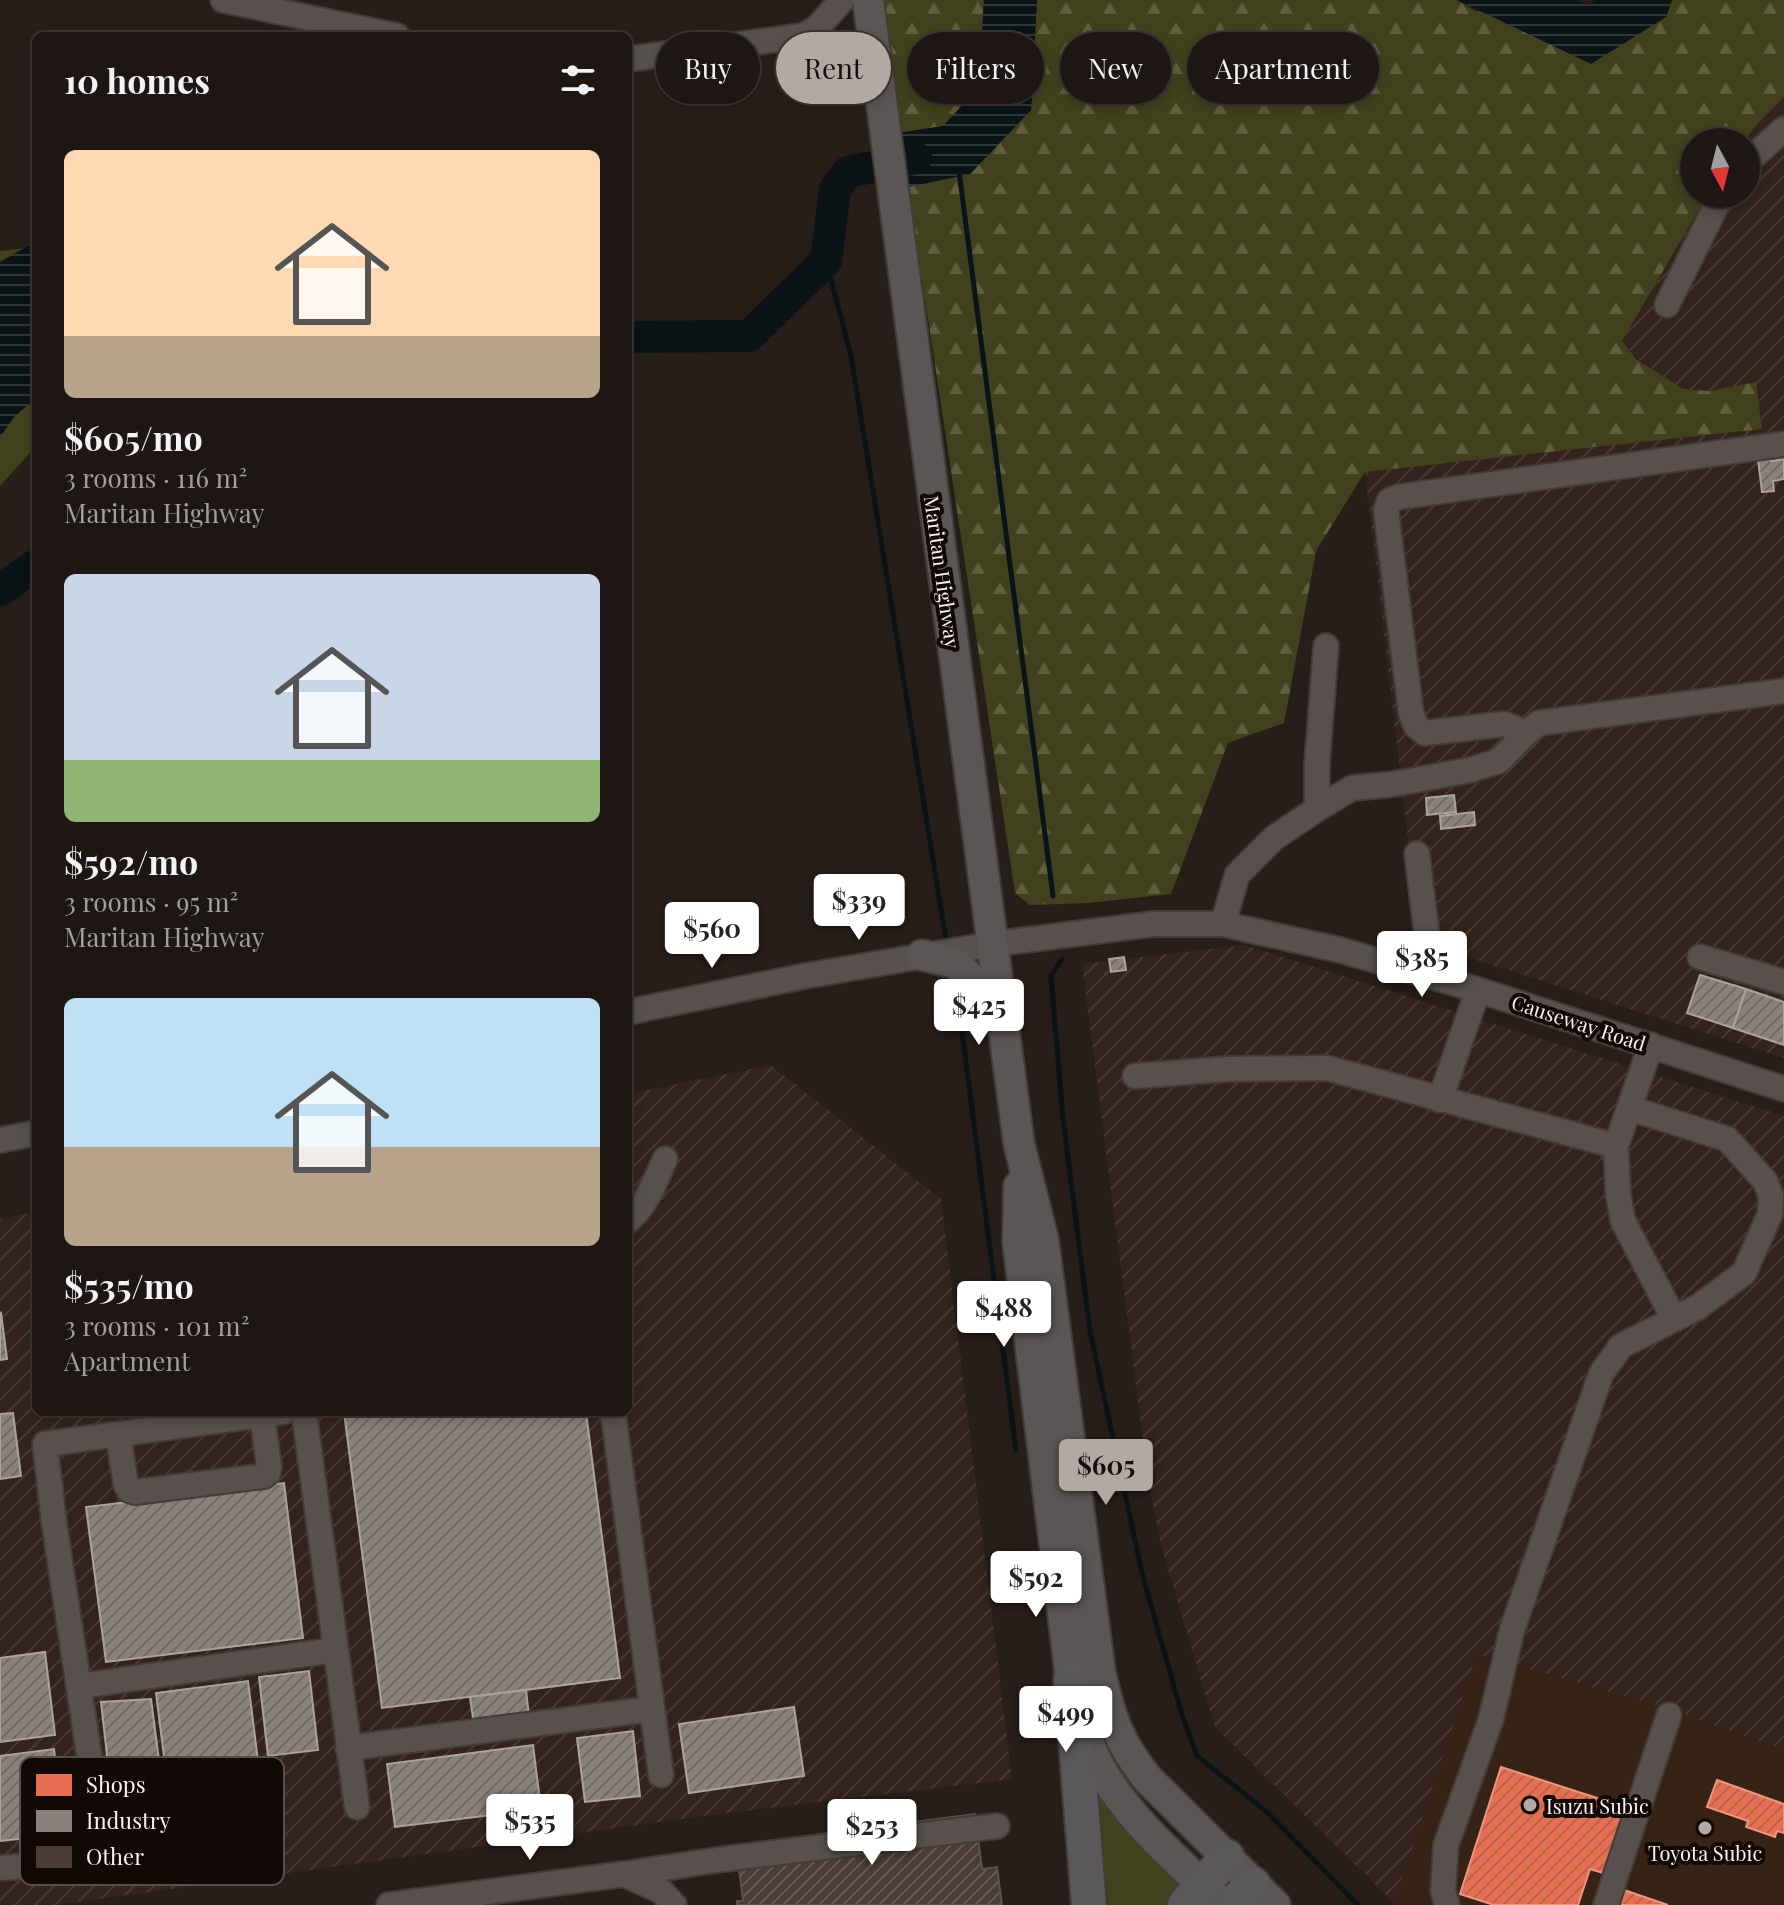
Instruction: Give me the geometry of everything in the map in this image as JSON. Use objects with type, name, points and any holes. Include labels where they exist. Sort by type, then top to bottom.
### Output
[{"type":"highway","points":[[1071,1680],[1089,1905]]},
{"type":"highway","points":[[1204,1898],[1227,1857]]},
{"type":"main road","name":"Maritan Highway","points":[[868,0],[873,32]]},
{"type":"main road","name":"Maritan Highway","points":[[882,104],[1019,1144],[1043,1239],[1100,1672],[1110,1716],[1131,1757],[1147,1778],[1227,1857],[1254,1898]]},
{"type":"main road","points":[[922,955],[955,963],[1001,1007]]},
{"type":"main road","name":"Maritan Highway","points":[[1019,1144],[1018,1242],[1071,1680],[1098,1765],[1121,1802],[1204,1898]]},
{"type":"street","points":[[223,0],[378,32]]},
{"type":"street","points":[[810,32],[842,0]]},
{"type":"street","points":[[632,58],[776,40]]},
{"type":"street","points":[[1760,150],[1784,129]]},
{"type":"street","points":[[1667,305],[1715,208]]},
{"type":"street","points":[[1526,733],[1504,724],[1425,733],[1416,726],[1411,713],[1386,510],[1389,501],[1398,497],[1784,444]]},
{"type":"street","points":[[1317,809],[1317,765],[1326,646]]},
{"type":"street","points":[[1223,924],[1237,875],[1252,857],[1274,838],[1352,788],[1394,784],[1470,770],[1499,761],[1539,723],[1784,691]]},
{"type":"street","points":[[1417,854],[1432,977]]},
{"type":"street","name":"Causeway Road","points":[[632,1011],[993,944],[1153,924],[1223,924],[1340,950],[1478,990],[1784,1089]]},
{"type":"street","points":[[1700,957],[1784,982]]},
{"type":"street","points":[[1440,1100],[1478,990]]},
{"type":"street","points":[[1651,1045],[1616,1146],[1623,1221],[1674,1319]]},
{"type":"street","points":[[1135,1076],[1227,1069],[1327,1068],[1616,1146]]},
{"type":"street","points":[[1447,1905],[1443,1890],[1446,1845],[1488,1729],[1512,1630],[1601,1374],[1621,1346],[1698,1307],[1744,1273],[1770,1214],[1771,1196],[1765,1181],[1727,1139],[1629,1108]]},
{"type":"street","points":[[0,1140],[32,1134]]},
{"type":"street","points":[[632,1217],[652,1190],[665,1159]]},
{"type":"street","points":[[90,1757],[45,1444],[258,1416]]},
{"type":"street","points":[[118,1435],[126,1485],[135,1492],[264,1476],[268,1473],[273,1416]]},
{"type":"street","points":[[305,1416],[357,1807]]},
{"type":"street","points":[[614,1416],[661,1775]]},
{"type":"street","points":[[80,1686],[335,1650]]},
{"type":"street","points":[[348,1748],[652,1709]]},
{"type":"street","points":[[1606,1905],[1669,1715]]},
{"type":"street","points":[[389,1905],[724,1859],[997,1826]]},
{"type":"street","points":[[0,1868],[20,1866]]},
{"type":"street","points":[[624,1874],[661,1891],[674,1905]]},
{"type":"shaded area","points":[[984,0],[1037,0],[1035,32],[982,32]]},
{"type":"shaded area","points":[[1457,0],[1577,0],[1587,5],[1595,0],[1672,0],[1666,17],[1591,64]]},
{"type":"shaded area","points":[[1784,97],[1784,1058],[1420,942],[1365,472],[1762,429],[1756,382],[1709,391],[1682,389],[1636,358],[1622,341],[1700,208],[1760,208],[1760,128],[1754,128],[1770,108]]},
{"type":"shaded area","points":[[964,104],[1031,104],[1031,110],[970,174],[908,187],[899,133],[943,126]]},
{"type":"shaded area","points":[[32,243],[32,401],[15,416],[0,437],[0,262]]},
{"type":"shaded area","points":[[1245,945],[1784,1116],[1784,1750],[1666,1708],[1477,1654],[1394,1903],[1215,1727],[1162,1549],[1148,1479],[1082,964]]},
{"type":"shaded area","points":[[771,1065],[941,1199],[1012,1779],[696,1817],[284,1874],[284,1757],[20,1757],[20,1885],[201,1885],[55,1905],[0,1905],[0,1219],[32,1213],[32,1416],[632,1416],[632,1093]]},
{"type":"shaded area","name":"Isuzu Subic","points":[[1477,1654],[1666,1708],[1784,1750],[1784,1905],[1396,1905],[1394,1903]]},
{"type":"green space","points":[[882,0],[984,0],[982,32],[907,32],[907,104],[964,104],[943,126],[899,133],[891,70],[891,32],[886,32]]},
{"type":"green space","points":[[1037,0],[1457,0],[1475,11],[1666,17],[1672,0],[1784,0],[1784,97],[1770,108],[1754,128],[1680,128],[1680,208],[1700,208],[1622,341],[1636,359],[1683,389],[1709,391],[1756,382],[1762,429],[1365,472],[1316,551],[1284,723],[1228,743],[1171,894],[1088,903],[1030,905],[1015,893],[908,187],[970,174],[1031,110],[1031,104],[1044,104],[1044,32],[1035,32]]},
{"type":"green space","points":[[32,247],[32,450],[0,486],[0,251]]},
{"type":"green space","points":[[1088,1772],[1184,1885],[1169,1905],[1096,1905]]},
{"type":"building: Shops","points":[[1501,1767],[1625,1807],[1603,1873],[1590,1869],[1578,1905],[1494,1905],[1460,1894]]},
{"type":"building: Shops","points":[[1717,1780],[1784,1804],[1784,1833],[1777,1831],[1775,1837],[1746,1827],[1748,1821],[1707,1807]]},
{"type":"building: Shops","points":[[1618,1888],[1668,1905],[1612,1905]]},
{"type":"building: Industry","points":[[1771,458],[1771,461],[1784,459],[1784,479],[1773,481],[1774,491],[1762,492],[1758,459]]},
{"type":"building: Industry","points":[[1454,795],[1456,812],[1427,815],[1426,798]]},
{"type":"building: Industry","points":[[1474,812],[1475,825],[1441,829],[1440,816]]},
{"type":"building: Industry","points":[[1124,957],[1126,970],[1111,972],[1109,959]]},
{"type":"building: Industry","points":[[1700,975],[1746,989],[1733,1028],[1687,1013]]},
{"type":"building: Industry","points":[[1746,989],[1784,1002],[1784,1045],[1733,1028]]},
{"type":"building: Industry","points":[[0,1314],[7,1359],[0,1360]]},
{"type":"building: Industry","points":[[13,1413],[21,1476],[0,1479],[0,1414]]},
{"type":"building: Industry","points":[[345,1416],[587,1416],[620,1678],[382,1708]]},
{"type":"building: Industry","points":[[284,1483],[303,1638],[106,1662],[86,1507]]},
{"type":"building: Industry","points":[[45,1652],[55,1735],[0,1742],[0,1658]]},
{"type":"building: Industry","points":[[309,1671],[318,1750],[268,1756],[259,1677]]},
{"type":"building: Industry","points":[[248,1681],[258,1757],[164,1757],[156,1693]]},
{"type":"building: Industry","points":[[526,1690],[531,1733],[476,1740],[470,1697]]},
{"type":"building: Industry","points":[[151,1699],[159,1757],[107,1757],[101,1702]]},
{"type":"building: Industry","points":[[794,1707],[804,1776],[689,1793],[679,1724]]},
{"type":"building: Industry","points":[[633,1731],[640,1796],[585,1802],[577,1738]]},
{"type":"building: Industry","points":[[533,1745],[541,1809],[395,1827],[387,1764]]},
{"type":"building: Industry","points":[[54,1749],[55,1757],[20,1757],[20,1839],[0,1841],[0,1756]]},
{"type":"building: Other","points":[[975,1814],[982,1869],[997,1867],[1002,1905],[737,1905],[737,1901],[743,1901],[736,1845]]},
{"type":"waterway","points":[[632,337],[749,336],[826,261],[835,189],[848,172],[916,158]]},
{"type":"waterway","points":[[959,171],[1053,896]]},
{"type":"waterway","points":[[826,261],[851,356],[947,946]]},
{"type":"waterway","points":[[0,590],[32,568]]},
{"type":"waterway","points":[[1062,959],[1051,976],[1063,1119],[1090,1331],[1142,1573],[1182,1715],[1197,1756],[1266,1811],[1358,1905]]},
{"type":"waterway","points":[[952,975],[1016,1450]]},
{"type":"place","name":"Isuzu Subic","points":[[1530,1805]]},
{"type":"place","name":"Toyota Subic","points":[[1705,1828]]}]
